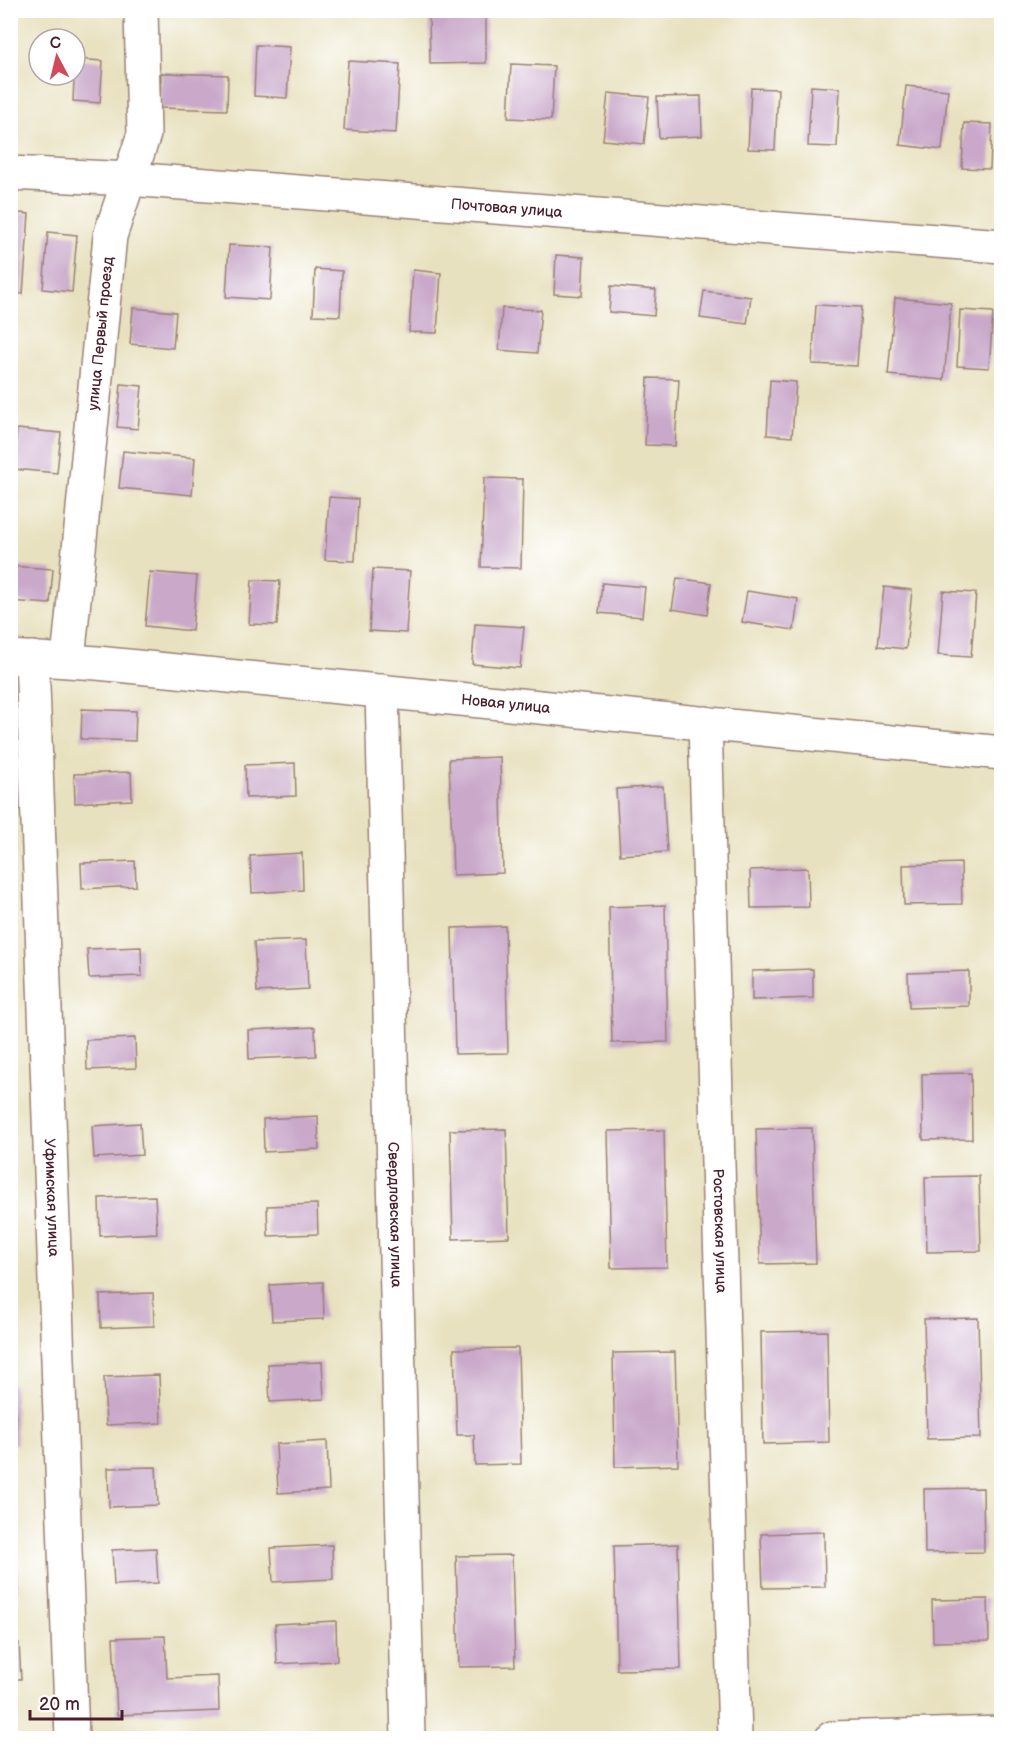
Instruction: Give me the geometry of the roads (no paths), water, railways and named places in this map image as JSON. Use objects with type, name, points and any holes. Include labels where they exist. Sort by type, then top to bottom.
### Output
[{"type":"street","name":"улица Первый проезд","points":[[68,660],[110,236],[144,134],[141,10]]},
{"type":"street","name":"Почтовая улица","points":[[10,173],[129,179],[1002,246]]},
{"type":"street","name":"Новая улица","points":[[21,658],[68,660],[1002,753]]},
{"type":"street","name":"Уфимская улица","points":[[21,658],[72,1738]]},
{"type":"street","name":"Свердловская улица","points":[[382,691],[408,1738]]},
{"type":"street","name":"Ростовская улица","points":[[705,723],[735,1738]]},
{"type":"street","points":[[832,1738],[1002,1733]]}]
